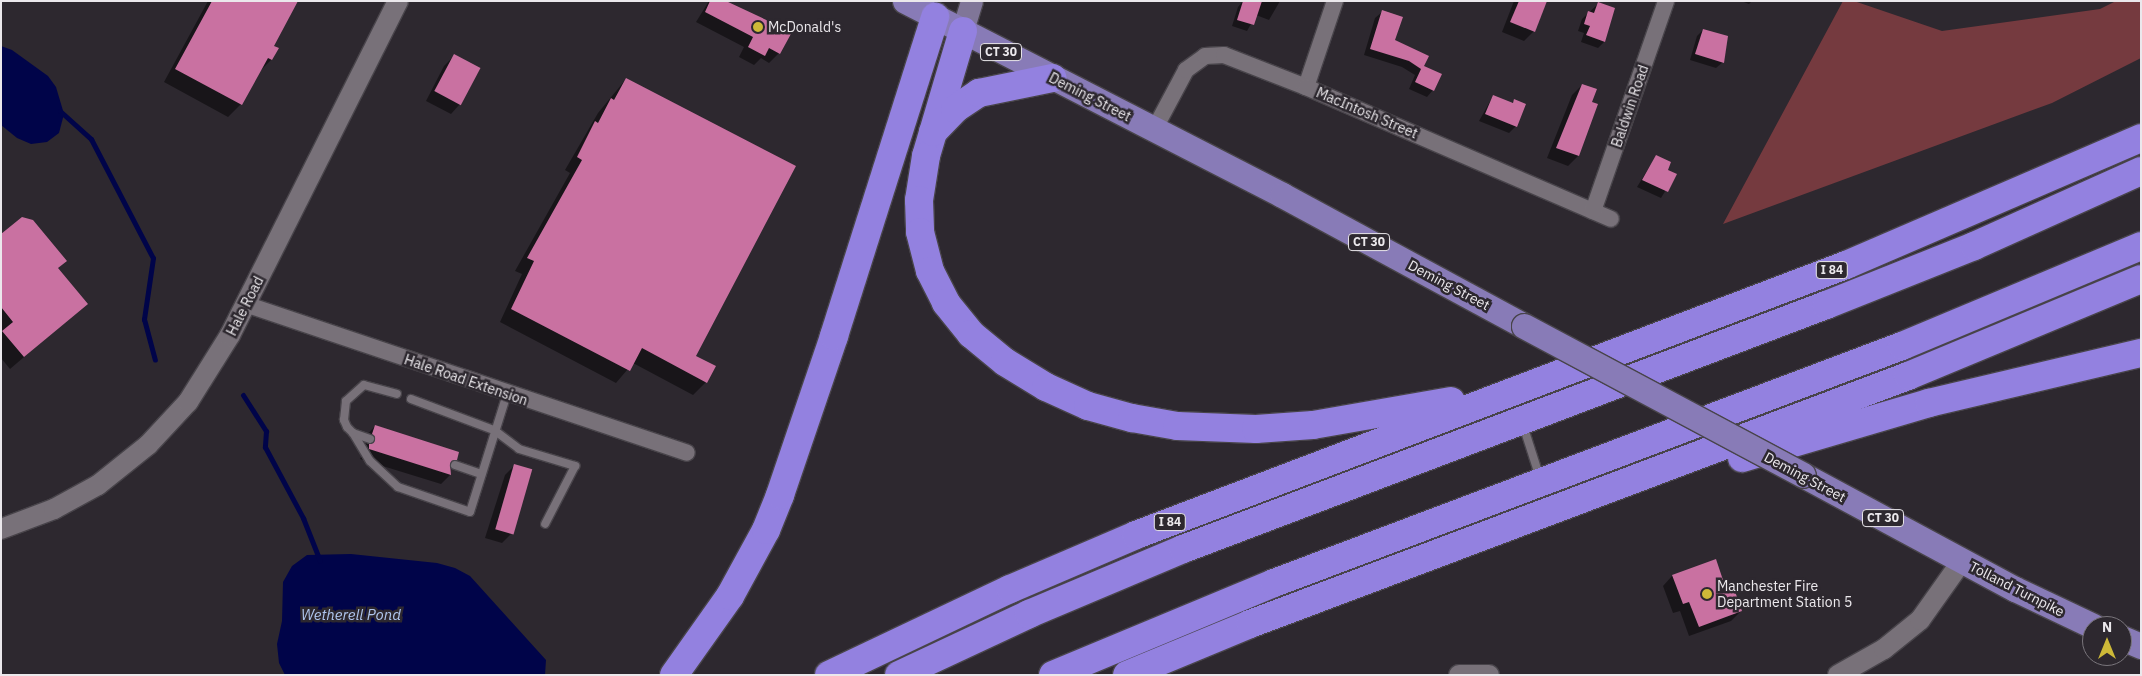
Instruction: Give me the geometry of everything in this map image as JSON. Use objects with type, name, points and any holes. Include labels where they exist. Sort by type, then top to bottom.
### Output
[{"type":"highway","points":[[674,675],[730,596],[766,530],[780,495],[937,9]]},
{"type":"highway","points":[[963,31],[932,133],[921,181],[918,216],[924,251],[937,288],[958,319],[986,348],[1025,375],[1066,396],[1111,413],[1154,423],[1202,428],[1256,428],[1340,421],[1519,389]]},
{"type":"highway","points":[[932,133],[955,109],[979,93],[1052,78]]},
{"type":"highway","name":"I 84","points":[[829,675],[993,597],[1136,535],[1914,237],[2141,138]]},
{"type":"highway","points":[[899,675],[1117,576],[1913,271],[2141,172]]},
{"type":"highway","points":[[1053,675],[1231,600],[1911,342],[2141,246]]},
{"type":"highway","points":[[1127,675],[1250,624],[1981,347],[2141,279]]},
{"type":"highway","points":[[1630,481],[1756,456],[1929,403],[2141,353]]},
{"type":"main road","name":"Deming Street","points":[[905,1],[937,9],[963,31],[1524,326],[1962,561]]},
{"type":"main road","points":[[963,31],[972,1]]},
{"type":"main road","name":"Tolland Turnpike","points":[[1962,561],[2082,621]]},
{"type":"street","name":"Hale Road","points":[[1,529],[80,496],[148,445],[200,386],[246,304],[398,1]]},
{"type":"street","points":[[1306,87],[1335,1]]},
{"type":"street","name":"Baldwin Road","points":[[1593,211],[1666,1]]},
{"type":"street","name":"MacIntosh Street","points":[[1154,130],[1186,70],[1205,56],[1232,57],[1611,219]]},
{"type":"street","name":"Hale Road Extension","points":[[246,304],[506,394],[687,453]]},
{"type":"street","name":"Tolland Turnpike","points":[[1838,675],[1884,649],[1920,620],[1962,561]]},
{"type":"street","points":[[1459,675],[1490,675]]},
{"type":"lane","points":[[397,394],[373,385],[357,388],[346,401],[344,420],[370,461],[398,488],[470,512],[506,394]]},
{"type":"lane","points":[[411,399],[494,430],[519,449],[575,466],[545,524]]},
{"type":"lane","points":[[1521,421],[1541,482]]},
{"type":"lane","points":[[353,433],[370,439]]},
{"type":"lane","points":[[455,465],[481,474]]},
{"type":"shaded area","points":[[1843,1],[1854,1],[1942,31],[2100,9],[2116,1],[2141,1],[2141,58],[2052,103],[1723,224]]},
{"type":"water","points":[[1,46],[12,50],[48,76],[56,87],[64,114],[59,133],[47,142],[31,144],[17,138],[1,125]]},
{"type":"water","name":"Wetherell Pond","points":[[351,554],[437,563],[455,568],[470,576],[546,660],[545,675],[285,675],[279,663],[277,644],[282,621],[283,582],[292,566],[307,555]]},
{"type":"building","points":[[212,1],[298,1],[274,46],[279,48],[272,60],[268,58],[242,105],[175,69]]},
{"type":"building","name":"McDonald's","points":[[710,1],[726,1],[792,32],[780,54],[769,48],[765,56],[748,47],[753,37],[705,12]]},
{"type":"building","points":[[1243,1],[1262,1],[1254,25],[1237,20]]},
{"type":"building","points":[[1519,1],[1547,1],[1535,32],[1510,22]]},
{"type":"building","points":[[1598,2],[1615,8],[1605,42],[1586,35],[1590,26],[1584,24],[1588,11],[1594,13]]},
{"type":"building","points":[[1382,10],[1403,17],[1395,40],[1429,56],[1424,66],[1442,74],[1434,91],[1415,82],[1421,69],[1409,61],[1370,49]]},
{"type":"building","points":[[1703,29],[1728,36],[1724,63],[1695,54]]},
{"type":"building","points":[[454,54],[480,68],[461,105],[434,91]]},
{"type":"building","points":[[626,78],[796,166],[696,356],[716,366],[707,383],[642,348],[630,371],[511,309],[534,261],[527,258],[582,160],[577,157],[595,121],[598,123],[611,98],[614,100]]},
{"type":"building","points":[[1582,84],[1597,89],[1592,102],[1598,104],[1579,156],[1556,148]]},
{"type":"building","points":[[1493,95],[1513,103],[1514,99],[1526,104],[1517,127],[1485,114]]},
{"type":"building","points":[[1656,155],[1671,162],[1668,170],[1677,174],[1668,192],[1642,180]]},
{"type":"building","points":[[22,217],[33,220],[67,261],[58,268],[88,304],[24,357],[2,331],[13,322],[1,307],[1,234]]},
{"type":"building","points":[[375,425],[459,452],[457,460],[450,464],[451,475],[369,449],[369,444],[375,440],[372,434]]},
{"type":"building","points":[[514,464],[532,469],[514,535],[495,529]]},
{"type":"building","name":"Manchester Fire Department Station 5","points":[[1716,559],[1725,586],[1732,583],[1742,611],[1699,627],[1689,602],[1683,604],[1672,575]]},
{"type":"waterway","points":[[60,111],[91,139],[153,258],[144,319],[155,360]]},
{"type":"waterway","points":[[243,395],[266,431],[265,447],[303,518],[320,561]]},
{"type":"place","name":"McDonald's","points":[[758,27]]},
{"type":"place","name":"Manchester Fire Department Station 5","points":[[1707,594]]}]
